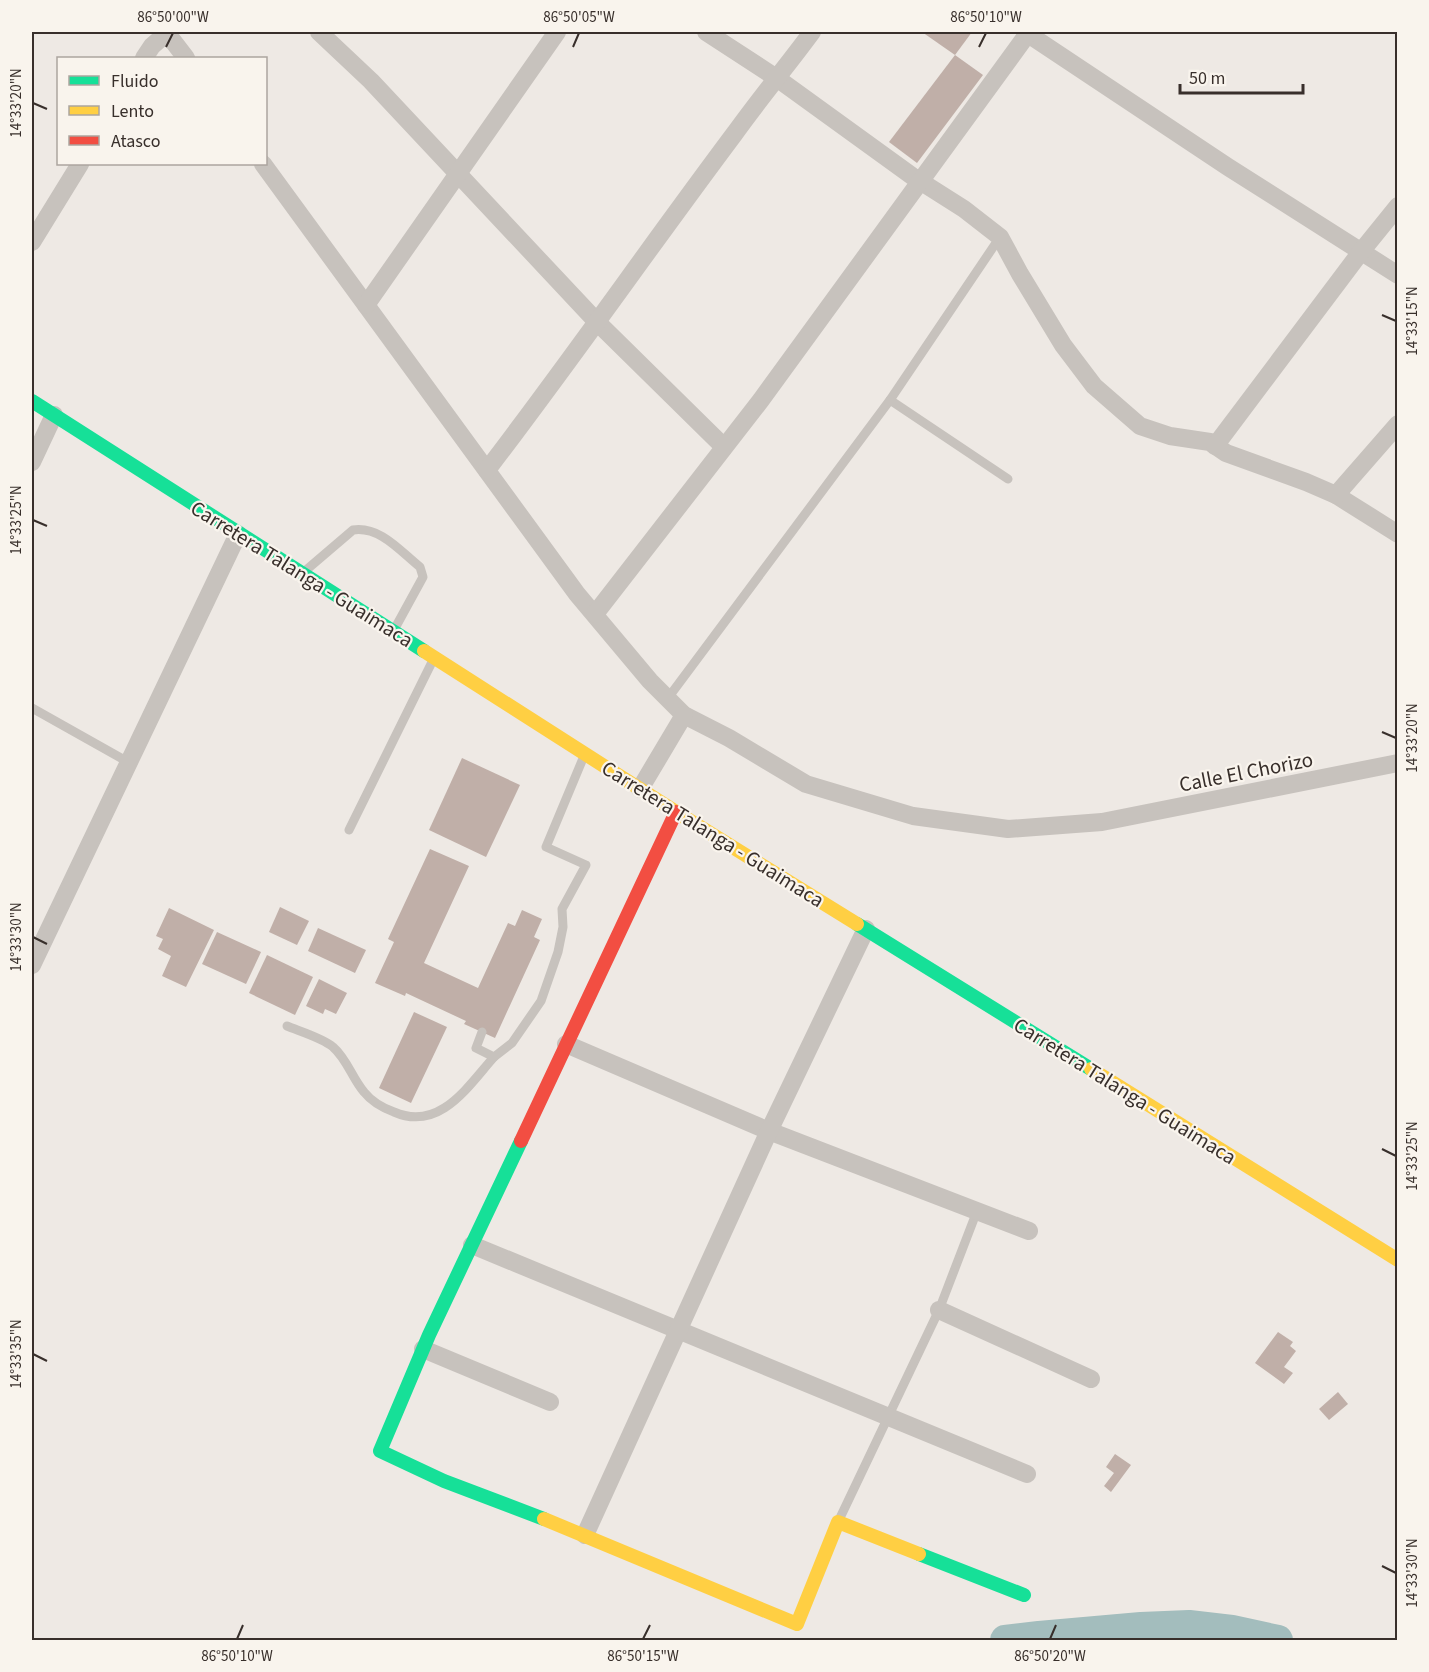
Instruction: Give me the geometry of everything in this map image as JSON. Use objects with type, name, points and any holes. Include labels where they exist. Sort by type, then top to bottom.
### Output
[{"type":"main road","name":"Carretera Talanga - Guaimaca","points":[[32,401],[676,812],[1398,1260]]},
{"type":"main road","points":[[676,812],[423,1349],[380,1451],[444,1481],[585,1535],[796,1624],[838,1522],[1024,1595]]},
{"type":"street","points":[[145,57],[152,46],[167,32],[185,57]]},
{"type":"street","points":[[319,32],[371,81],[597,322],[724,447]]},
{"type":"street","points":[[366,305],[557,32]]},
{"type":"street","points":[[706,32],[778,79],[920,181],[964,209],[1000,237],[1063,345],[1094,386],[1140,426],[1170,436],[1210,442],[1226,453],[1336,495],[1398,534]]},
{"type":"street","points":[[487,470],[736,130],[778,79],[812,32]]},
{"type":"street","points":[[595,614],[760,400],[1028,32],[1228,167],[1360,253],[1398,275]]},
{"type":"street","points":[[32,242],[79,165]]},
{"type":"street","name":"Calle El Chorizo","points":[[264,165],[577,594],[650,681],[684,715],[729,738],[806,784],[913,816],[1008,829],[1102,822],[1398,764]]},
{"type":"street","points":[[1215,446],[1398,206]]},
{"type":"street","points":[[32,462],[54,415]]},
{"type":"street","points":[[1336,495],[1398,424]]},
{"type":"street","points":[[32,965],[238,534]]},
{"type":"street","points":[[640,789],[684,715]]},
{"type":"street","points":[[585,1535],[769,1131],[866,929]]},
{"type":"street","points":[[566,1044],[769,1131],[1029,1231]]},
{"type":"street","points":[[472,1245],[1028,1474]]},
{"type":"street","points":[[939,1310],[1091,1379]]},
{"type":"street","points":[[423,1349],[550,1402]]},
{"type":"lane","points":[[668,698],[890,400],[1000,237]]},
{"type":"lane","points":[[890,400],[1008,479]]},
{"type":"lane","points":[[302,574],[353,530],[363,528],[375,531],[420,567],[423,572],[423,577],[393,632]]},
{"type":"lane","points":[[349,830],[434,658]]},
{"type":"lane","points":[[32,708],[128,762]]},
{"type":"lane","points":[[286,1026],[332,1046],[345,1060],[364,1093],[380,1106],[401,1115],[432,1116],[451,1105],[495,1057],[512,1044],[541,1001],[558,952],[563,927],[562,909],[586,865],[546,847],[585,754]]},
{"type":"lane","points":[[482,1032],[476,1048],[495,1057]]},
{"type":"lane","points":[[838,1522],[939,1310],[977,1211]]},
{"type":"building","points":[[922,32],[972,32],[955,55]]},
{"type":"building","points":[[955,55],[983,75],[917,163],[889,142]]},
{"type":"building","points":[[462,758],[520,785],[486,857],[429,830]]},
{"type":"building","points":[[430,849],[469,866],[424,963],[478,988],[508,923],[515,926],[522,910],[542,919],[534,937],[540,940],[495,1038],[464,1024],[466,1021],[406,993],[405,996],[375,983],[394,942],[388,939]]},
{"type":"building","points":[[280,907],[309,921],[297,945],[269,932]]},
{"type":"building","points":[[169,908],[214,930],[186,987],[162,976],[171,956],[158,949],[163,939],[156,936]]},
{"type":"building","points":[[318,928],[366,950],[355,973],[308,951]]},
{"type":"building","points":[[217,932],[261,952],[246,984],[202,964]]},
{"type":"building","points":[[267,955],[313,977],[295,1015],[249,993]]},
{"type":"building","points":[[319,979],[347,993],[336,1014],[325,1009],[323,1014],[306,1006]]},
{"type":"building","points":[[414,1012],[447,1027],[411,1103],[379,1088]]},
{"type":"building","points":[[1278,1332],[1293,1342],[1290,1346],[1296,1351],[1284,1367],[1293,1373],[1284,1384],[1255,1363]]},
{"type":"building","points":[[1338,1392],[1348,1404],[1329,1420],[1319,1409]]},
{"type":"building","points":[[1115,1454],[1131,1465],[1111,1492],[1104,1486],[1114,1473],[1106,1467]]},
{"type":"waterway","points":[[1005,1640],[1141,1627],[1189,1625],[1232,1630],[1278,1640]]},
{"type":"traffic: fast","points":[[32,401],[424,651]]},
{"type":"traffic: fast","points":[[857,924],[1091,1069]]},
{"type":"traffic: fast","points":[[521,1141],[429,1335],[380,1451],[444,1481],[544,1519]]},
{"type":"traffic: fast","points":[[919,1554],[1024,1595]]},
{"type":"traffic: slow","points":[[424,651],[857,924]]},
{"type":"traffic: slow","points":[[1091,1069],[1398,1260]]},
{"type":"traffic: slow","points":[[544,1519],[797,1624],[838,1522],[919,1554]]},
{"type":"traffic: jam","points":[[521,1141],[676,812]]}]
